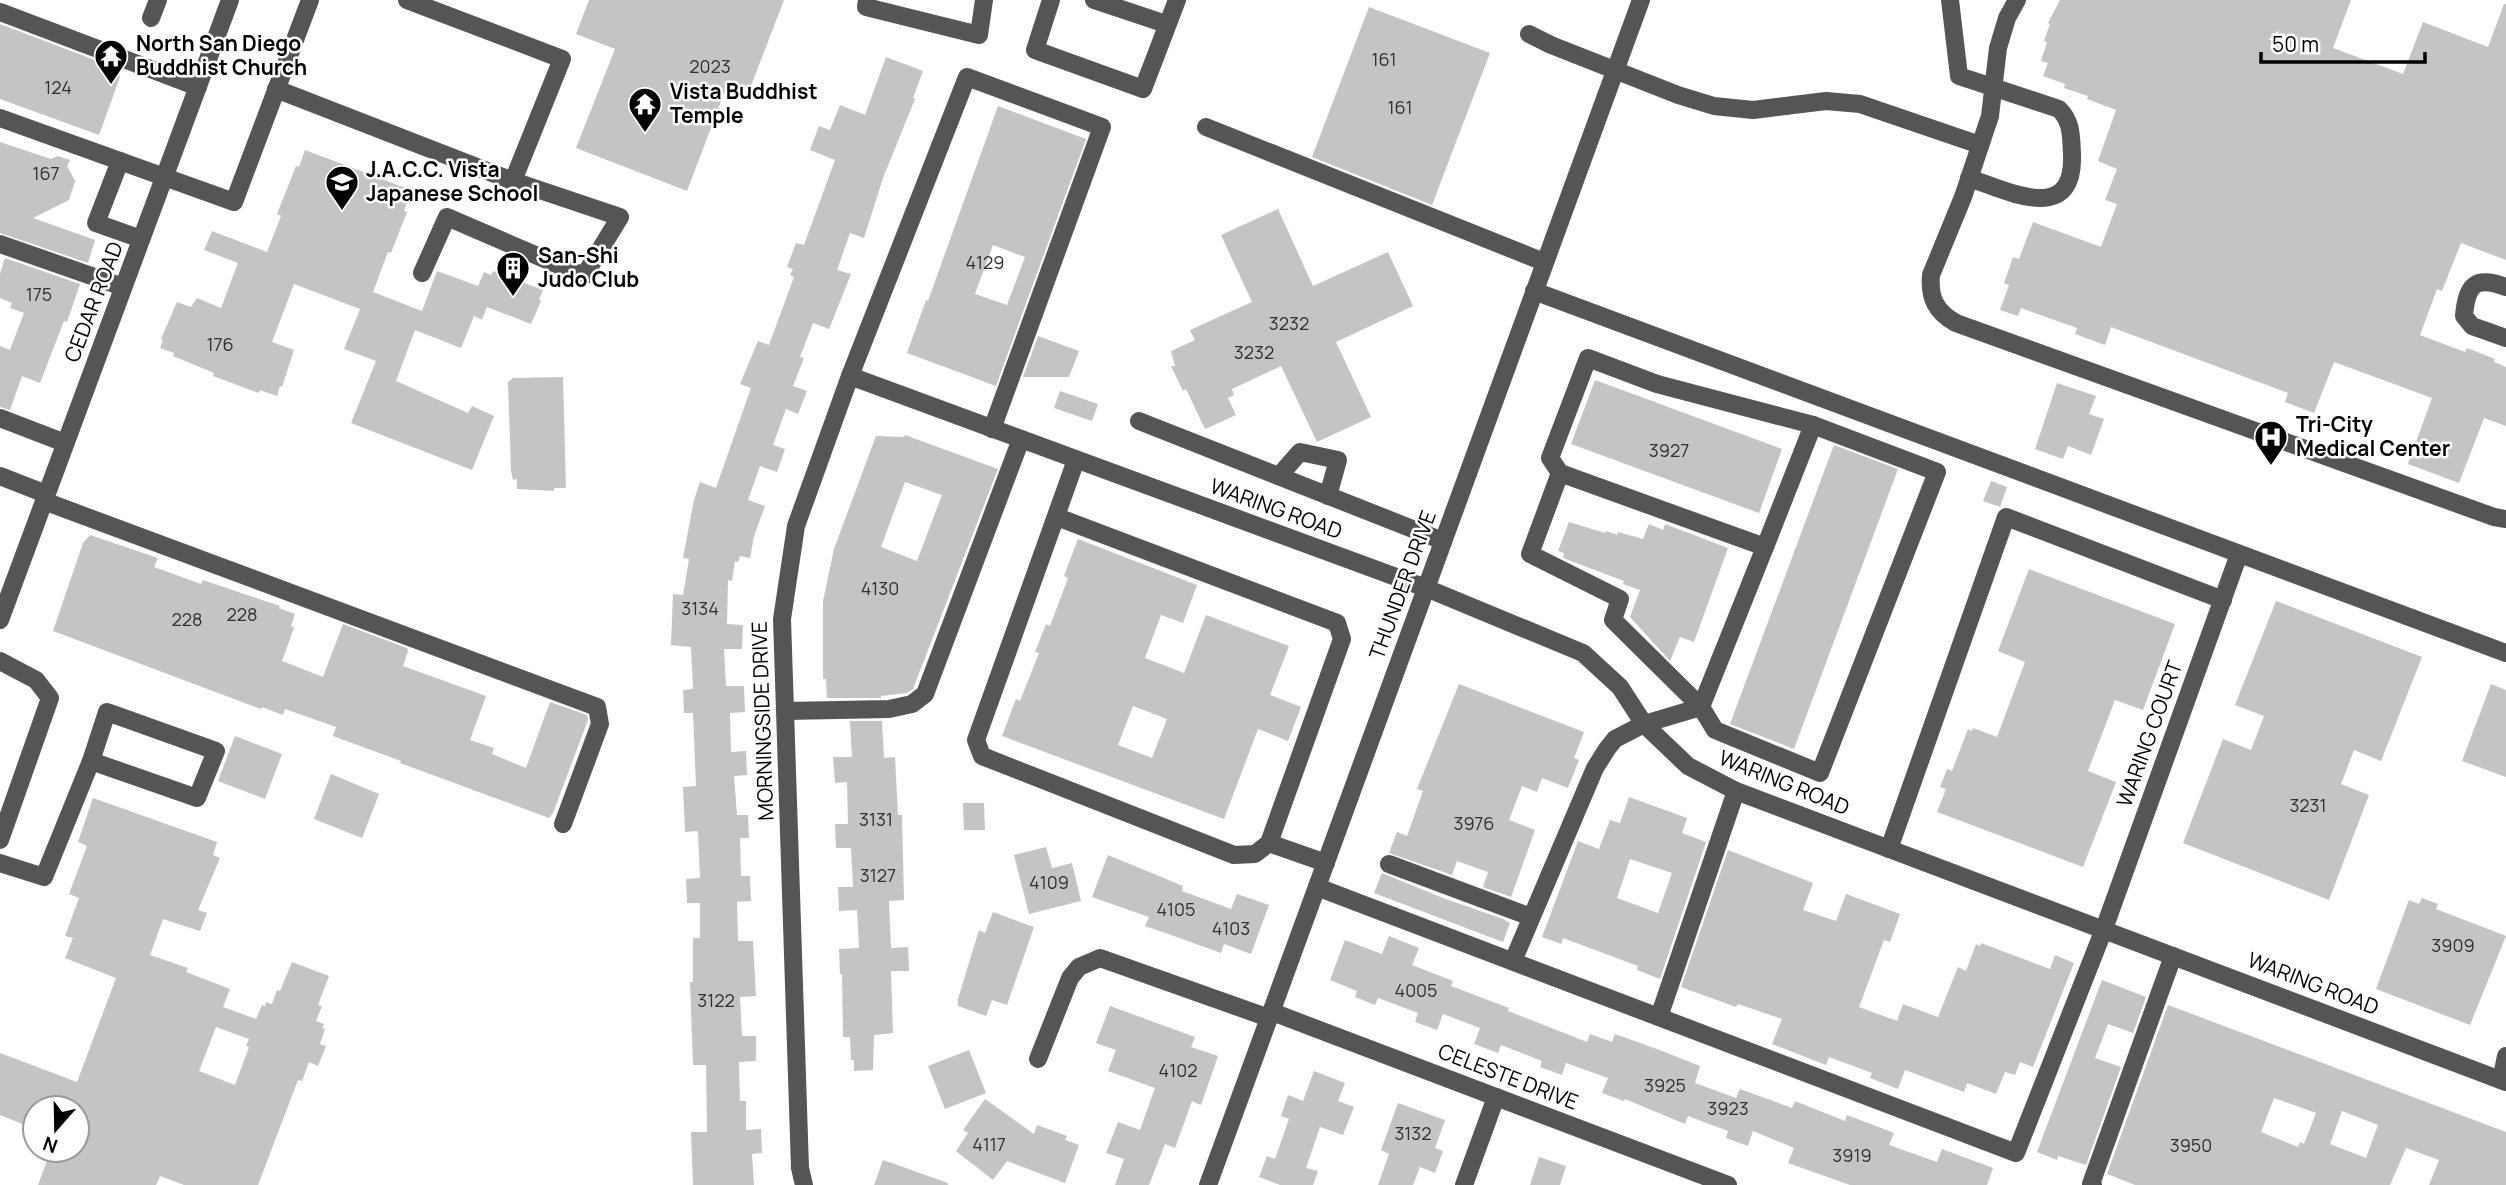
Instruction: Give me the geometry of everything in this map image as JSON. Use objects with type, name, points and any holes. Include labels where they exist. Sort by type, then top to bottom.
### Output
[{"type":"street","points":[[151,18],[159,0]]},
{"type":"street","name":"CEDAR ROAD","points":[[0,620],[230,0]]},
{"type":"street","points":[[0,118],[234,202],[310,0]]},
{"type":"street","points":[[407,0],[562,59],[513,180]]},
{"type":"street","points":[[867,0],[866,7],[979,35],[984,0]]},
{"type":"street","points":[[1051,0],[1035,50],[1143,89],[1177,0]]},
{"type":"street","points":[[1094,0],[1166,24]]},
{"type":"street","name":"THUNDER DRIVE","points":[[1209,1185],[1641,0]]},
{"type":"street","points":[[2017,0],[2007,19],[1998,48],[1990,116],[1931,275],[1930,289],[1934,303],[1942,315],[1956,323],[2494,517],[2506,519]]},
{"type":"street","points":[[1951,8],[1959,76],[2059,109],[2066,116],[2070,127],[2071,176],[2064,188],[2052,197],[2039,200],[1969,178]]},
{"type":"street","points":[[0,12],[198,87]]},
{"type":"street","points":[[1529,34],[1695,102],[1733,110],[1772,109],[1826,101],[1860,104],[1980,145]]},
{"type":"street","name":"MORNINGSIDE DRIVE","points":[[804,1185],[800,1168],[782,619],[796,526],[850,376],[967,77],[1102,127],[992,429]]},
{"type":"street","points":[[276,89],[513,180],[620,217],[584,276],[447,217],[422,273]]},
{"type":"street","points":[[1206,127],[1544,262]]},
{"type":"street","points":[[120,161],[96,223],[141,239]]},
{"type":"street","points":[[0,244],[123,287]]},
{"type":"street","points":[[2506,287],[2488,281],[2476,283],[2464,316],[2472,326],[2506,338]]},
{"type":"street","points":[[1534,291],[2506,653]]},
{"type":"street","points":[[1560,473],[1530,554],[1620,599],[1613,620],[1701,707],[1716,730],[1820,773],[1937,472],[1813,425],[1657,384],[1588,358],[1550,458],[1560,473],[1765,547]]},
{"type":"street","name":"WARING ROAD","points":[[850,376],[1426,588],[1583,653],[1620,687],[1644,724],[1688,766],[1736,791],[2504,1081]]},
{"type":"street","points":[[0,418],[65,443]]},
{"type":"street","points":[[1139,421],[1443,541]]},
{"type":"street","points":[[1701,707],[1813,425]]},
{"type":"street","points":[[786,711],[888,709],[912,704],[925,694],[1021,439]]},
{"type":"street","points":[[1279,477],[1300,452],[1338,460],[1328,496]]},
{"type":"street","points":[[1057,517],[1338,622],[1342,639],[1269,843],[1255,854],[1234,855],[982,755],[976,740],[1076,460]]},
{"type":"street","points":[[0,477],[45,497],[597,707],[600,724],[563,824]]},
{"type":"street","points":[[1889,849],[2006,517],[2223,600]]},
{"type":"street","name":"WARING COURT","points":[[1659,1017],[2016,1153],[2104,929],[2239,554]]},
{"type":"street","points":[[0,661],[36,680],[50,698],[0,840]]},
{"type":"street","points":[[1513,961],[1595,768],[1615,739],[1644,724],[1701,707]]},
{"type":"street","points":[[0,863],[44,877],[91,761],[107,712],[216,751],[197,798],[91,761]]},
{"type":"street","points":[[1317,887],[1659,1017],[1736,791]]},
{"type":"street","points":[[1269,843],[1326,863]]},
{"type":"street","points":[[1389,864],[1531,917]]},
{"type":"street","points":[[2093,1185],[2091,1184],[2173,956]]},
{"type":"street","name":"CELESTE DRIVE","points":[[1038,1059],[1070,978],[1079,967],[1100,958],[1270,1015],[1728,1185]]},
{"type":"street","points":[[2504,1081],[2506,1056]]},
{"type":"street","points":[[1464,1185],[1496,1097]]},
{"type":"building","points":[[589,0],[784,0],[746,99],[725,91],[687,191],[576,148],[615,49],[576,34]]},
{"type":"building","points":[[2060,0],[2351,0],[2333,48],[2403,74],[2423,22],[2488,47],[2506,4],[2506,260],[2461,243],[2442,291],[2437,289],[2420,335],[2465,352],[2467,348],[2495,359],[2494,362],[2506,367],[2506,426],[2484,418],[2459,483],[2408,464],[2432,398],[2334,362],[2314,413],[2285,402],[2288,393],[2111,327],[2105,345],[2075,334],[2077,328],[2021,308],[2018,316],[2000,310],[2009,285],[2004,283],[2013,257],[2019,259],[2033,222],[2101,247],[2117,204],[2105,200],[2117,169],[2098,161],[2116,110],[2087,99],[2088,96],[2064,88],[2065,84],[2043,76],[2048,63],[2041,61],[2047,42],[2044,41],[2050,24],[2048,23]]},
{"type":"building","points":[[1369,7],[1490,53],[1432,205],[1312,157]]},
{"type":"building","points":[[0,24],[116,68],[120,77],[99,135],[0,99]]},
{"type":"building","points":[[886,57],[923,71],[913,98],[915,99],[883,178],[864,238],[850,233],[837,270],[851,274],[829,329],[813,323],[800,357],[804,358],[793,386],[807,391],[798,414],[786,409],[773,445],[785,449],[777,472],[760,466],[748,500],[765,506],[754,536],[750,558],[740,556],[738,562],[735,561],[732,581],[728,580],[727,624],[743,625],[742,649],[724,649],[726,686],[744,686],[745,712],[730,713],[731,752],[746,751],[747,775],[734,776],[737,815],[748,815],[749,838],[740,838],[741,876],[750,876],[751,901],[737,902],[738,941],[753,941],[756,996],[740,997],[742,1036],[756,1036],[756,1061],[739,1062],[740,1101],[746,1101],[746,1130],[761,1129],[762,1153],[752,1154],[754,1185],[693,1185],[691,1132],[707,1132],[706,1065],[693,1065],[690,982],[693,982],[693,938],[700,938],[700,903],[687,903],[686,879],[700,878],[698,833],[685,832],[683,787],[696,786],[693,713],[684,713],[683,690],[693,689],[691,647],[671,645],[673,594],[683,595],[689,559],[683,558],[700,482],[716,488],[751,388],[740,384],[758,341],[769,345],[794,277],[790,275],[793,269],[787,267],[796,243],[804,245],[835,160],[810,150],[819,126],[830,130],[840,105],[865,115]]},
{"type":"building","points":[[998,106],[1086,139],[996,386],[907,353],[926,300],[928,301]],"holes":[[[993,245],[1025,257],[1007,305],[975,294]]]},
{"type":"building","points":[[0,142],[51,159],[58,156],[70,160],[67,166],[75,181],[69,200],[33,218],[95,240],[88,263],[0,233]]},
{"type":"building","points":[[305,150],[411,190],[404,211],[407,212],[373,292],[422,311],[437,271],[478,286],[484,272],[491,275],[493,271],[543,290],[531,324],[487,307],[482,320],[474,316],[461,348],[415,330],[396,381],[468,413],[472,406],[494,416],[472,470],[351,423],[376,361],[344,349],[360,309],[294,284],[272,342],[294,350],[277,396],[260,390],[259,393],[213,376],[214,373],[160,348],[161,339],[177,302],[191,307],[197,298],[221,308],[238,263],[204,250],[212,231],[267,252],[281,216],[277,214]]},
{"type":"building","points":[[1278,209],[1313,286],[1388,252],[1413,306],[1336,342],[1371,417],[1317,442],[1281,366],[1232,389],[1234,395],[1228,398],[1236,415],[1205,429],[1186,389],[1183,391],[1171,366],[1175,366],[1171,351],[1195,340],[1190,330],[1252,302],[1221,235]]},
{"type":"building","points":[[5,258],[80,284],[67,322],[64,321],[40,383],[22,376],[10,410],[0,407],[0,346],[10,350],[24,313],[10,308],[12,303],[0,298],[0,273]]},
{"type":"building","points":[[1038,336],[1079,351],[1069,377],[1023,377]]},
{"type":"building","points":[[563,377],[566,488],[554,488],[554,491],[517,489],[517,479],[513,480],[511,471],[508,382],[513,378]]},
{"type":"building","points":[[1595,380],[1782,449],[1759,513],[1571,444]]},
{"type":"building","points":[[2057,383],[2096,396],[2089,414],[2104,419],[2091,455],[2068,446],[2063,459],[2035,449]]},
{"type":"building","points":[[1060,391],[1098,404],[1092,421],[1054,408]]},
{"type":"building","points":[[905,435],[998,469],[913,689],[907,693],[881,698],[827,698],[826,679],[823,679],[823,601],[834,549],[876,436]],"holes":[[[905,482],[942,495],[917,561],[881,547]]]},
{"type":"building","points":[[1834,445],[1898,469],[1794,749],[1730,724]]},
{"type":"building","points":[[1991,481],[2007,487],[2000,507],[1983,501]]},
{"type":"building","points":[[1569,522],[1605,533],[1606,531],[1617,535],[1618,532],[1643,539],[1649,524],[1663,530],[1665,524],[1728,548],[1694,642],[1680,637],[1670,661],[1630,617],[1640,590],[1623,584],[1624,581],[1563,558],[1564,553],[1558,551]]},
{"type":"building","points":[[90,535],[158,558],[154,567],[201,584],[203,580],[280,606],[279,608],[295,614],[291,626],[294,628],[282,661],[323,677],[343,624],[407,648],[403,666],[486,696],[470,740],[494,748],[492,754],[526,768],[550,702],[587,715],[588,720],[553,813],[549,818],[400,763],[401,761],[333,736],[336,727],[285,709],[283,715],[262,707],[261,709],[53,631],[83,543]]},
{"type":"building","points":[[1078,539],[1197,585],[1183,623],[1161,615],[1145,658],[1184,673],[1206,615],[1289,646],[1270,695],[1301,707],[1288,741],[1258,729],[1224,819],[1002,736],[1016,699],[1020,701],[1039,653],[1035,652],[1046,624],[1050,626],[1068,578],[1064,576]],"holes":[[[1133,706],[1167,719],[1152,758],[1118,745]]]},
{"type":"building","points":[[2029,569],[2175,624],[2143,710],[2115,700],[2088,771],[2116,782],[2083,867],[1937,812],[1946,789],[1940,787],[1947,769],[1952,771],[1968,729],[1972,731],[1973,728],[1997,737],[2025,662],[1998,651]]},
{"type":"building","points":[[2276,601],[2422,657],[2381,761],[2354,750],[2341,784],[2369,795],[2329,900],[2183,843],[2223,739],[2251,750],[2264,716],[2235,705]]},
{"type":"building","points":[[1459,684],[1584,732],[1574,758],[1579,760],[1568,788],[1542,778],[1537,792],[1522,786],[1509,820],[1535,830],[1511,897],[1483,887],[1488,872],[1457,861],[1452,875],[1389,853],[1397,832],[1407,836],[1423,791],[1417,789]]},
{"type":"building","points":[[2491,684],[2506,690],[2506,777],[2462,761]]},
{"type":"building","points":[[850,721],[882,721],[884,758],[895,757],[898,815],[902,815],[904,900],[889,901],[891,948],[908,947],[909,971],[891,971],[893,1033],[874,1035],[873,1070],[854,1071],[850,1037],[843,1037],[839,949],[859,948],[857,910],[839,911],[838,887],[853,887],[851,848],[836,848],[835,824],[848,824],[847,782],[835,783],[833,757],[852,757]]},
{"type":"building","points":[[235,736],[282,754],[265,799],[218,781]]},
{"type":"building","points":[[331,774],[379,794],[362,838],[314,819]]},
{"type":"building","points":[[1629,797],[1687,818],[1682,833],[1706,842],[1660,979],[1637,970],[1638,966],[1563,938],[1561,944],[1542,937],[1578,841],[1599,849],[1610,820],[1620,823]],"holes":[[[1630,859],[1672,873],[1658,913],[1617,898]]]},
{"type":"building","points":[[93,798],[217,842],[213,855],[220,858],[198,910],[207,913],[200,931],[163,919],[150,955],[188,968],[186,972],[230,989],[223,1007],[256,1019],[262,1005],[265,1006],[266,1002],[272,1004],[292,962],[329,976],[318,1005],[322,1006],[316,1021],[324,1024],[320,1044],[326,1046],[318,1066],[309,1062],[302,1081],[298,1080],[258,1185],[184,1185],[160,1176],[156,1185],[38,1185],[46,1164],[91,1164],[91,1094],[21,1094],[21,1123],[0,1115],[0,1053],[77,1082],[116,978],[65,958],[73,938],[65,936],[79,898],[69,894],[87,846],[78,842]],"holes":[[[216,1027],[249,1039],[246,1046],[249,1047],[235,1085],[199,1071]]]},
{"type":"building","points":[[963,803],[984,803],[985,830],[964,830]]},
{"type":"building","points":[[1046,847],[1052,868],[1072,863],[1081,901],[1029,914],[1014,855]]},
{"type":"building","points":[[1728,850],[1813,883],[1803,910],[1836,921],[1846,894],[1900,914],[1890,942],[1884,940],[1859,1007],[1897,1021],[1903,1004],[1938,1017],[1958,967],[1966,971],[1976,944],[1980,946],[1981,943],[2050,969],[2055,955],[2074,963],[2033,1067],[2020,1062],[2015,1075],[2005,1072],[1996,1094],[1967,1083],[1964,1092],[1905,1070],[1898,1089],[1870,1078],[1872,1073],[1829,1057],[1826,1065],[1772,1044],[1782,1019],[1738,1004],[1736,1007],[1681,987]]},
{"type":"building","points":[[1108,855],[1183,886],[1182,891],[1231,909],[1237,894],[1269,905],[1251,954],[1224,944],[1221,953],[1145,926],[1149,917],[1092,897]]},
{"type":"building","points":[[1382,873],[1503,919],[1510,923],[1503,942],[1374,893]]},
{"type":"building","points":[[2422,898],[2438,904],[2436,909],[2506,936],[2470,1025],[2376,989],[2409,900],[2419,904]]},
{"type":"building","points":[[993,912],[1034,927],[1007,1005],[992,1000],[986,1016],[958,1006],[958,999],[979,930],[985,933]]},
{"type":"building","points":[[1389,936],[1419,948],[1412,965],[1453,981],[1451,986],[1509,1008],[1508,1011],[1587,1042],[1590,1034],[1612,1042],[1615,1034],[1657,1049],[1700,1066],[1695,1083],[1736,1098],[1740,1089],[1792,1108],[1795,1101],[1845,1121],[1847,1115],[1894,1133],[1889,1145],[1937,1162],[1942,1149],[1993,1168],[1987,1185],[1850,1185],[1788,1163],[1794,1148],[1753,1131],[1748,1146],[1726,1138],[1728,1131],[1688,1116],[1685,1124],[1625,1099],[1624,1101],[1602,1093],[1608,1078],[1566,1063],[1562,1075],[1540,1067],[1542,1061],[1501,1045],[1498,1053],[1474,1044],[1480,1028],[1443,1014],[1437,1030],[1415,1022],[1418,1013],[1378,998],[1375,1005],[1355,997],[1357,991],[1330,980],[1345,940],[1382,954]]},
{"type":"building","points":[[2102,980],[2146,997],[2133,1033],[2108,1024],[2095,1058],[2121,1067],[2086,1165],[2058,1156],[2057,1160],[2037,1152]]},
{"type":"building","points":[[2168,1005],[2506,1132],[2506,1185],[2429,1185],[2439,1160],[2406,1148],[2390,1185],[2135,1185],[2107,1174]],"holes":[[[2274,1098],[2316,1113],[2304,1144],[2300,1142],[2298,1147],[2261,1132]],[[2342,1111],[2378,1125],[2366,1158],[2330,1144]]]},
{"type":"building","points":[[1110,1006],[1195,1037],[1191,1047],[1218,1056],[1201,1105],[1192,1101],[1175,1148],[1165,1144],[1149,1185],[1115,1185],[1124,1159],[1106,1153],[1118,1122],[1140,1130],[1155,1088],[1108,1071],[1116,1050],[1096,1043]]},
{"type":"building","points":[[969,1050],[986,1093],[945,1109],[928,1066]]},
{"type":"building","points":[[1314,1071],[1345,1083],[1338,1101],[1354,1107],[1343,1135],[1320,1127],[1306,1168],[1318,1171],[1313,1185],[1280,1185],[1259,1177],[1267,1156],[1275,1159],[1289,1119],[1281,1116],[1288,1095],[1303,1101]]},
{"type":"building","points":[[985,1099],[1034,1134],[1037,1125],[1067,1136],[1065,1140],[1079,1145],[1065,1183],[1007,1161],[993,1180],[956,1151],[968,1133],[963,1130]]},
{"type":"building","points":[[1398,1103],[1445,1120],[1435,1148],[1443,1151],[1435,1173],[1420,1167],[1413,1185],[1378,1185],[1389,1154],[1381,1150]]},
{"type":"building","points":[[1539,1157],[1566,1166],[1560,1185],[1530,1185]]},
{"type":"building","points":[[883,1160],[948,1183],[948,1185],[874,1185]]},
{"type":"place","name":"North San Diego Buddhist Church","points":[[111,86]]},
{"type":"place","name":"Vista Buddhist Temple","points":[[645,134]]},
{"type":"place","name":"J.A.C.C. Vista Japanese School","points":[[342,212]]},
{"type":"place","name":"San-Shi Judo Club","points":[[513,298]]},
{"type":"place","name":"Tri-City Medical Center","points":[[2271,467]]}]
